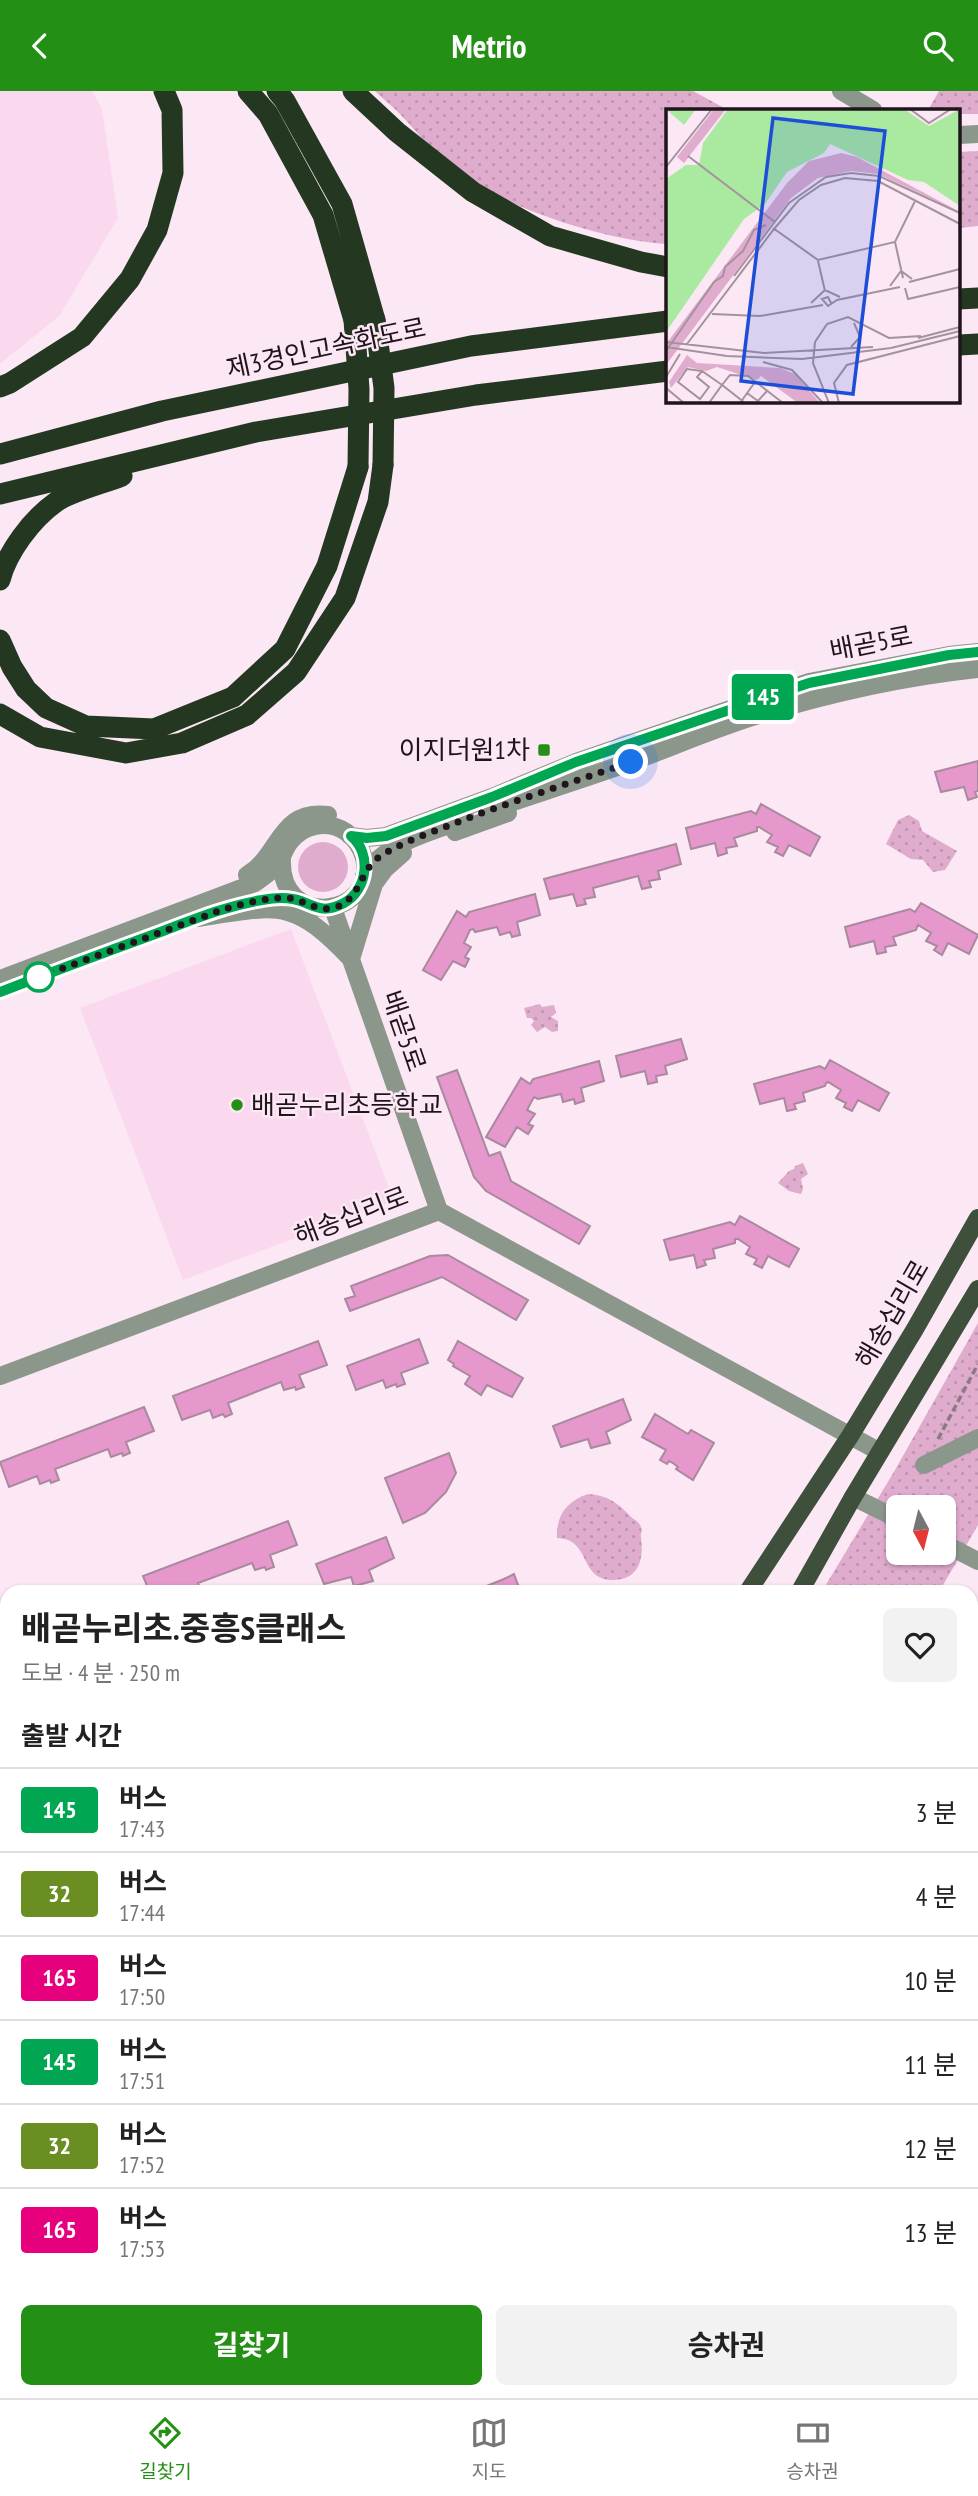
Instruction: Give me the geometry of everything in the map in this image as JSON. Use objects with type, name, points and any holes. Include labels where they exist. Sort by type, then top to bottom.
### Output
[{"type":"highway","points":[[0,387],[82,337],[130,279],[157,230],[173,173],[172,110],[164,91]]},
{"type":"highway","points":[[0,714],[40,737],[126,753],[182,743],[247,715],[296,672],[345,597],[378,502],[383,465],[384,388],[364,320],[323,215],[268,114],[248,91]]},
{"type":"highway","points":[[0,640],[26,689],[46,708],[86,726],[154,729],[233,697],[285,649],[327,566],[358,467],[359,389],[364,320],[342,204],[277,91]]},
{"type":"highway","points":[[353,91],[397,132],[473,192],[550,236],[666,267]]},
{"type":"highway","points":[[960,297],[978,298]]},
{"type":"highway","name":"제3경인고속화도로","points":[[0,454],[162,411],[471,346],[666,321]]},
{"type":"highway","points":[[960,345],[978,344]]},
{"type":"highway","points":[[0,494],[256,432],[476,395],[666,370]]},
{"type":"highway","points":[[0,580],[4,564],[17,541],[57,501],[130,473],[256,432]]},
{"type":"main road","name":"해송십리로","points":[[752,1585],[850,1436],[915,1329],[978,1217]]},
{"type":"main road","points":[[804,1585],[978,1289]]},
{"type":"street","points":[[851,94],[872,109]]},
{"type":"street","points":[[960,135],[978,134]]},
{"type":"street","name":"배곧5로","points":[[0,979],[196,912],[263,900],[298,900],[318,909],[333,908],[346,902],[357,892],[364,876],[380,857],[415,839],[493,809],[579,771],[809,683],[949,655],[978,652]]},
{"type":"street","name":"배곧5로","points":[[0,992],[196,912],[256,883],[274,868],[282,858],[286,846],[306,828],[332,826],[351,836],[386,836],[492,797],[809,701],[865,687],[978,669]]},
{"type":"street","points":[[196,912],[277,908],[300,915],[313,923],[351,959],[374,884],[401,854],[503,815],[579,771]]},
{"type":"street","name":"배곧5로","points":[[196,912],[254,871],[270,854],[283,832],[300,817],[332,815],[363,829],[383,828],[579,771]]},
{"type":"street","points":[[351,836],[362,851],[364,876]]},
{"type":"street","points":[[282,858],[281,872],[285,884],[298,900]]},
{"type":"street","name":"배곧5로","points":[[333,908],[439,1211]]},
{"type":"street","name":"해송십리로","points":[[0,1376],[439,1211],[880,1452]]},
{"type":"street","points":[[924,1465],[978,1437]]},
{"type":"street","points":[[853,1497],[886,1513]]},
{"type":"street","points":[[956,1550],[974,1559]]},
{"type":"path","points":[[924,1465],[978,1364]]},
{"type":"shaded area","points":[[0,91],[92,91],[102,109],[118,218],[59,316],[0,364]]},
{"type":"shaded area","points":[[375,91],[693,91],[726,109],[666,109],[666,244],[585,229],[497,196],[451,168]]},
{"type":"shaded area","points":[[939,91],[978,91],[978,114],[960,114],[960,109],[929,109]]},
{"type":"shaded area","points":[[978,151],[978,226],[960,228],[960,152]]},
{"type":"shaded area","points":[[909,815],[919,821],[922,831],[957,851],[945,870],[933,872],[923,860],[911,859],[886,844],[898,820]]},
{"type":"shaded area","points":[[323,842],[341,849],[348,867],[341,885],[323,892],[305,885],[298,867],[305,849]]},
{"type":"shaded area","name":"배곧누리초등학교","points":[[291,929],[394,1201],[183,1280],[80,1008]]},
{"type":"shaded area","points":[[540,1004],[542,1007],[554,1005],[556,1013],[551,1017],[558,1021],[558,1031],[552,1032],[545,1027],[537,1032],[531,1025],[534,1021],[527,1018],[524,1008]]},
{"type":"shaded area","points":[[803,1163],[808,1174],[801,1179],[801,1194],[789,1191],[778,1183],[795,1166]]},
{"type":"shaded area","points":[[978,1323],[978,1525],[956,1563],[956,1495],[886,1495],[886,1565],[955,1565],[943,1585],[826,1585]]},
{"type":"shaded area","points":[[588,1494],[611,1500],[640,1525],[642,1553],[638,1567],[629,1576],[613,1580],[594,1574],[576,1545],[557,1538],[558,1522],[564,1510]]},
{"type":"building","points":[[978,761],[978,791],[975,792],[977,797],[968,800],[964,787],[941,792],[935,772]]},
{"type":"building","points":[[761,804],[820,837],[810,856],[789,845],[783,856],[775,852],[778,847],[767,842],[772,835],[759,827],[757,831],[734,838],[737,846],[726,848],[727,853],[718,856],[715,843],[691,849],[686,828],[751,811],[756,814]]},
{"type":"building","points":[[676,844],[681,864],[658,871],[660,879],[649,881],[651,887],[642,889],[638,876],[593,888],[595,897],[584,899],[586,904],[577,906],[573,894],[550,899],[544,879]]},
{"type":"building","points":[[535,894],[540,915],[517,922],[520,935],[512,937],[510,932],[500,935],[497,927],[475,932],[470,930],[464,943],[471,947],[465,957],[469,959],[465,967],[453,961],[441,980],[423,970],[457,911],[466,917],[469,912]]},
{"type":"building","points":[[921,903],[978,935],[969,954],[948,943],[942,955],[934,950],[937,946],[926,941],[931,933],[918,925],[916,930],[893,937],[896,945],[885,947],[886,952],[877,954],[874,941],[850,947],[845,927],[910,909],[915,912]]},
{"type":"building","points":[[681,1039],[687,1059],[665,1066],[667,1074],[656,1076],[657,1082],[648,1084],[645,1071],[621,1077],[616,1056]]},
{"type":"building","points":[[830,1060],[889,1093],[879,1111],[858,1100],[852,1111],[844,1107],[846,1103],[836,1098],[841,1090],[828,1082],[825,1086],[803,1093],[805,1101],[794,1104],[796,1109],[787,1111],[784,1098],[760,1104],[754,1084],[820,1066],[825,1069]]},
{"type":"building","points":[[599,1061],[604,1081],[581,1088],[584,1101],[575,1104],[574,1099],[563,1102],[561,1094],[538,1099],[534,1097],[527,1110],[535,1114],[528,1124],[533,1126],[528,1134],[517,1127],[505,1147],[486,1137],[521,1078],[530,1084],[533,1079]]},
{"type":"building","points":[[457,1070],[489,1156],[500,1152],[511,1181],[590,1226],[579,1244],[486,1191],[474,1177],[437,1077]]},
{"type":"building","points":[[740,1216],[799,1249],[789,1267],[768,1256],[762,1268],[754,1264],[757,1259],[746,1254],[750,1247],[738,1239],[735,1239],[735,1243],[713,1249],[715,1258],[704,1260],[706,1265],[697,1268],[694,1255],[670,1260],[664,1240],[730,1222],[735,1225]]},
{"type":"building","points":[[448,1255],[528,1300],[516,1320],[442,1277],[350,1311],[345,1299],[355,1296],[351,1286],[430,1256]]},
{"type":"building","points":[[419,1339],[428,1363],[401,1373],[405,1384],[386,1388],[383,1380],[356,1390],[347,1366]]},
{"type":"building","points":[[318,1341],[327,1365],[299,1375],[304,1387],[284,1390],[281,1382],[228,1403],[232,1414],[225,1417],[223,1414],[213,1418],[210,1410],[182,1420],[173,1396]]},
{"type":"building","points":[[458,1341],[523,1378],[512,1397],[487,1385],[481,1395],[465,1384],[470,1376],[448,1360]]},
{"type":"building","points":[[623,1399],[631,1420],[606,1432],[610,1443],[591,1448],[588,1439],[561,1447],[553,1426]]},
{"type":"building","points":[[144,1407],[154,1431],[126,1442],[130,1453],[111,1457],[108,1449],[55,1469],[59,1480],[40,1484],[37,1476],[9,1487],[0,1462]]},
{"type":"building","points":[[655,1414],[688,1434],[691,1430],[714,1443],[693,1480],[676,1469],[678,1467],[673,1463],[669,1461],[667,1464],[660,1460],[666,1450],[642,1437]]},
{"type":"building","points":[[449,1453],[456,1473],[446,1492],[425,1513],[403,1523],[385,1478]]},
{"type":"building","points":[[288,1521],[297,1545],[270,1555],[274,1567],[255,1570],[252,1563],[198,1583],[199,1585],[147,1585],[143,1576]]},
{"type":"building","points":[[386,1537],[394,1558],[369,1570],[373,1581],[358,1585],[354,1585],[351,1577],[324,1584],[316,1564]]},
{"type":"building","points":[[514,1574],[518,1585],[489,1585]]},
{"type":"bus line","name":"145","points":[[0,992],[224,909],[276,898],[298,900],[318,909],[333,908],[346,902],[357,892],[363,879],[365,865],[362,851],[351,836],[386,836],[492,797],[576,762],[809,683],[881,667],[978,652]]},
{"type":"place","name":"이지더원1차","points":[[544,750]]},
{"type":"place","name":"배곧누리초등학교","points":[[237,1105]]},
{"type":"route","points":[[39,977],[247,903],[287,898],[318,909],[333,908],[346,902],[357,892],[369,867],[390,850],[493,809],[631,762]]}]
